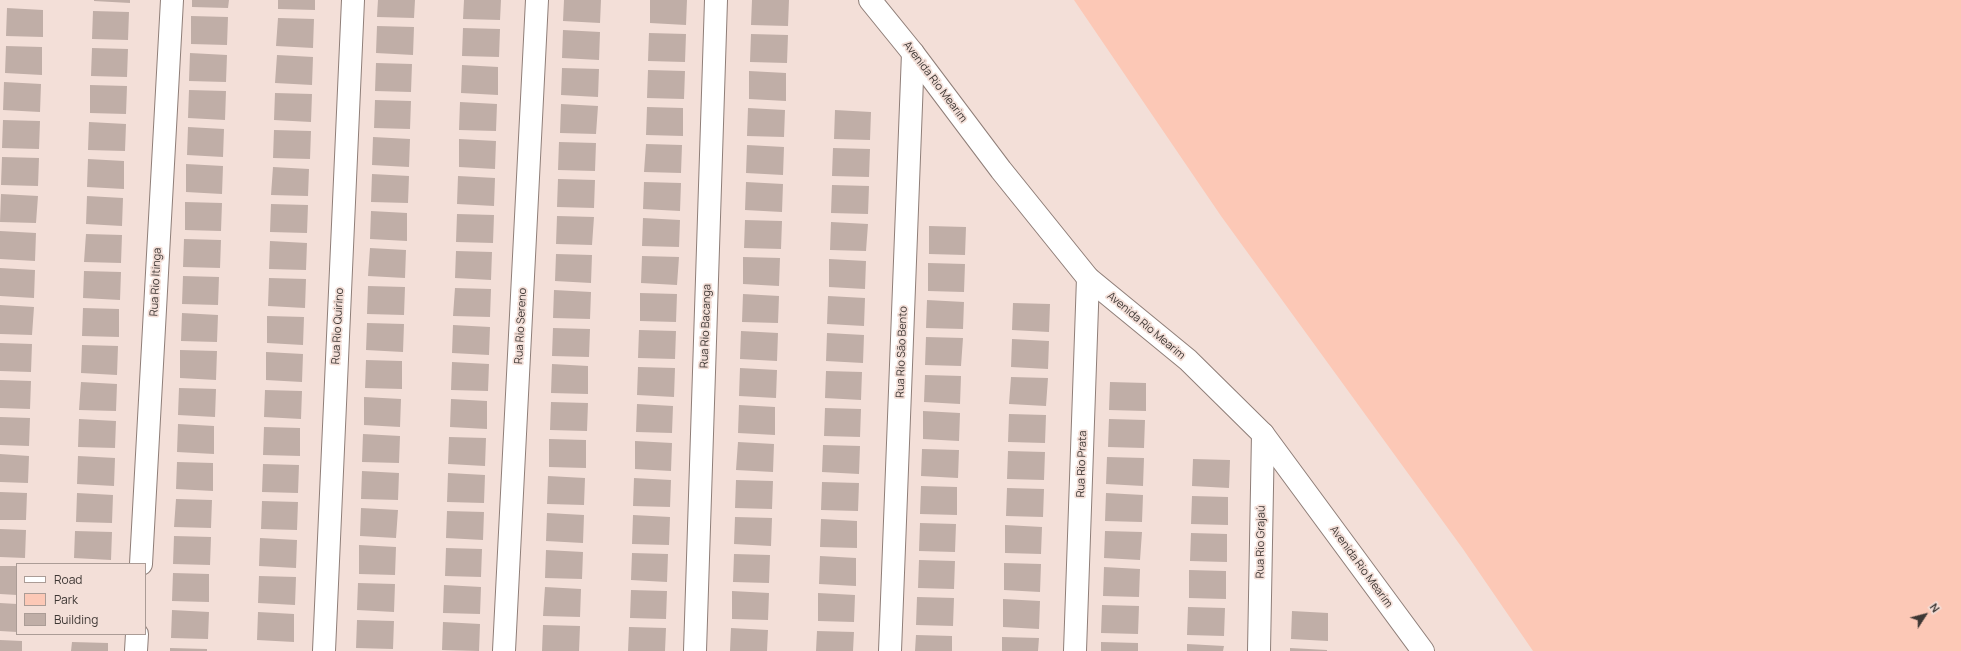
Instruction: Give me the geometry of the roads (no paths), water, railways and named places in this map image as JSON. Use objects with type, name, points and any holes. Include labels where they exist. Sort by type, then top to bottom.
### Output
[{"type":"street","name":"Rua Rio Itinga","points":[[141,563],[172,0]]},
{"type":"street","name":"Rua Rio Quirino","points":[[324,651],[353,0]]},
{"type":"street","name":"Rua Rio Sereno","points":[[504,651],[537,0]]},
{"type":"street","name":"Rua Rio Bacanga","points":[[695,651],[716,0]]},
{"type":"street","name":"Avenida Rio Mearim","points":[[870,0],[913,53],[1001,170],[1088,278],[1188,360],[1264,434],[1423,651]]},
{"type":"street","name":"Rua Rio São Bento","points":[[890,651],[913,53]]},
{"type":"street","name":"Rua Rio Prata","points":[[1075,651],[1088,278]]},
{"type":"street","name":"Rua Rio Grajaú","points":[[1259,651],[1264,434]]},
{"type":"street","points":[[136,651],[137,635]]}]
